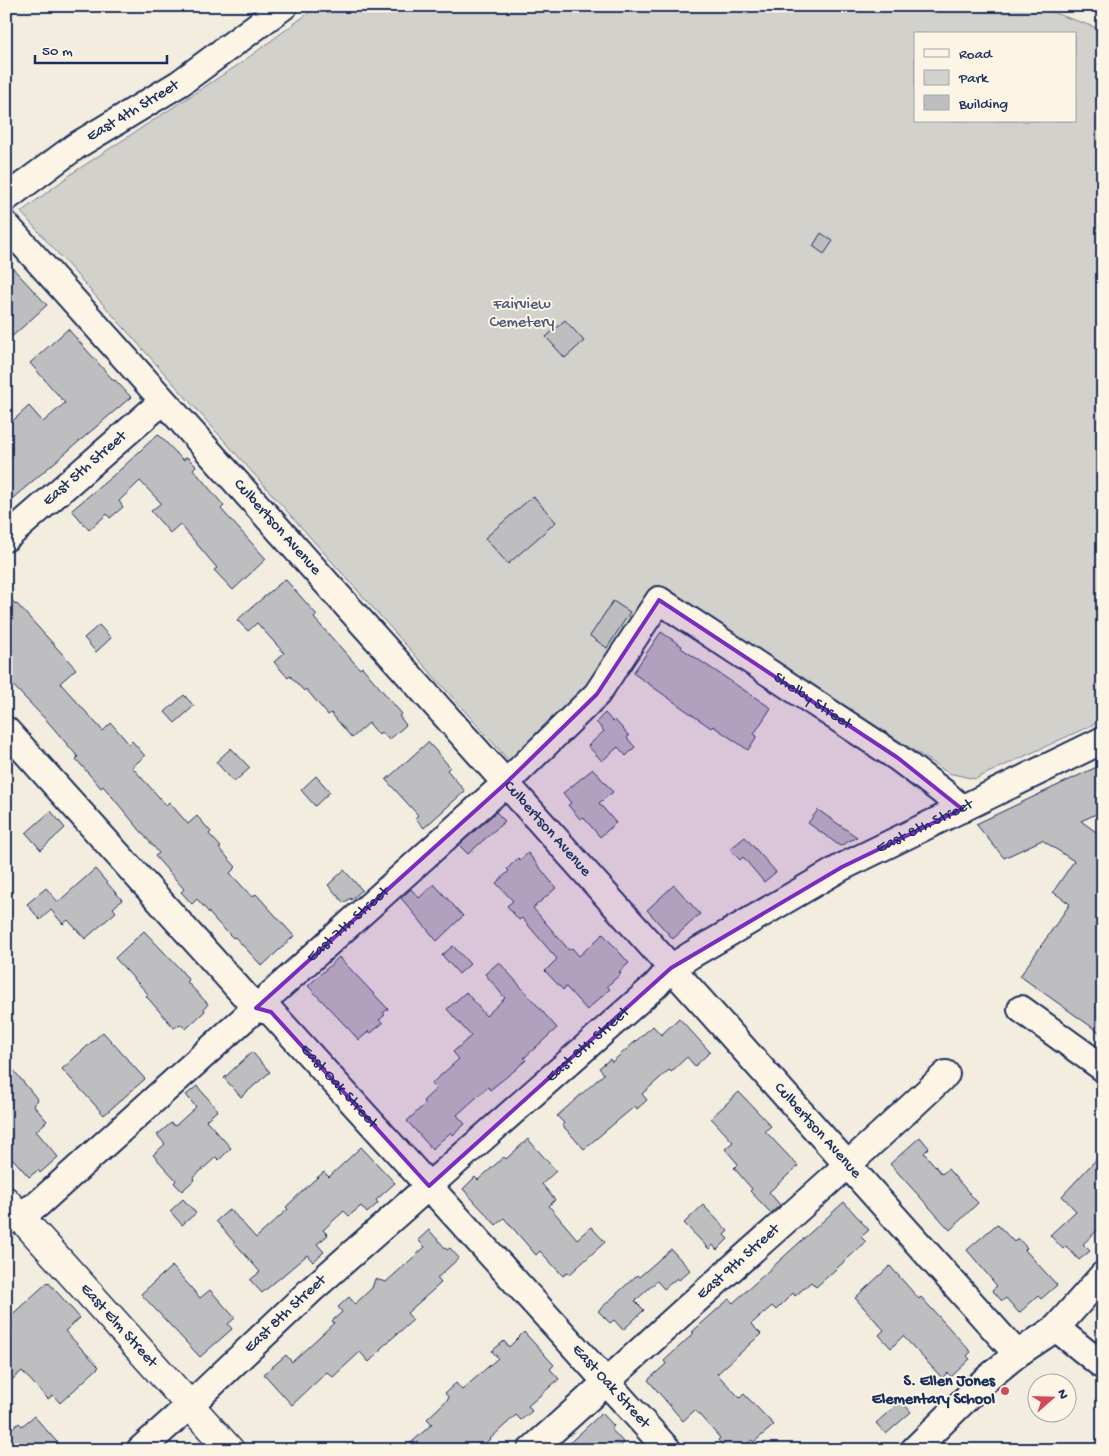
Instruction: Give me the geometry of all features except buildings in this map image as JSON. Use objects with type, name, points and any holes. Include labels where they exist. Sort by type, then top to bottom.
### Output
[{"type":"main road","name":"East Elm Street","points":[[10,1213],[230,1450]]},
{"type":"street","name":"East 4th Street","points":[[6,198],[76,146],[180,83],[284,6]]},
{"type":"street","name":"Culbertson Avenue","points":[[6,225],[1017,1354]]},
{"type":"street","name":"East 5th Street","points":[[6,538],[164,400]]},
{"type":"street","name":"East 7th Street","points":[[10,1213],[37,1205],[506,783],[597,694],[659,600]]},
{"type":"street","name":"Shelby Street","points":[[659,600],[898,758],[962,809]]},
{"type":"street","name":"East Oak Street","points":[[6,730],[256,1008],[271,1012],[668,1450]]},
{"type":"street","name":"East 8th Street","points":[[140,1450],[310,1291],[656,985],[671,968],[718,938],[842,867],[1103,740]]},
{"type":"street","points":[[1022,1009],[1103,1068]]},
{"type":"street","name":"East 9th Street","points":[[531,1450],[946,1074]]},
{"type":"street","points":[[914,1450],[966,1398],[1017,1354],[1056,1328],[1103,1275]]},
{"type":"street","points":[[1056,1328],[1103,1366]]},
{"type":"highlighted area","points":[[659,600],[898,758],[962,809],[842,867],[671,968],[429,1186],[271,1012],[256,1008],[506,783],[597,694]]},
{"type":"green space","name":"Fairview Cemetery","points":[[318,6],[1022,6],[1043,9],[1103,30],[1103,720],[975,779],[948,773],[665,587],[635,614],[588,686],[510,762],[21,212],[74,172],[241,63]]},
{"type":"place","name":"S. Ellen Jones Elementary School","points":[[1005,1391]]}]
